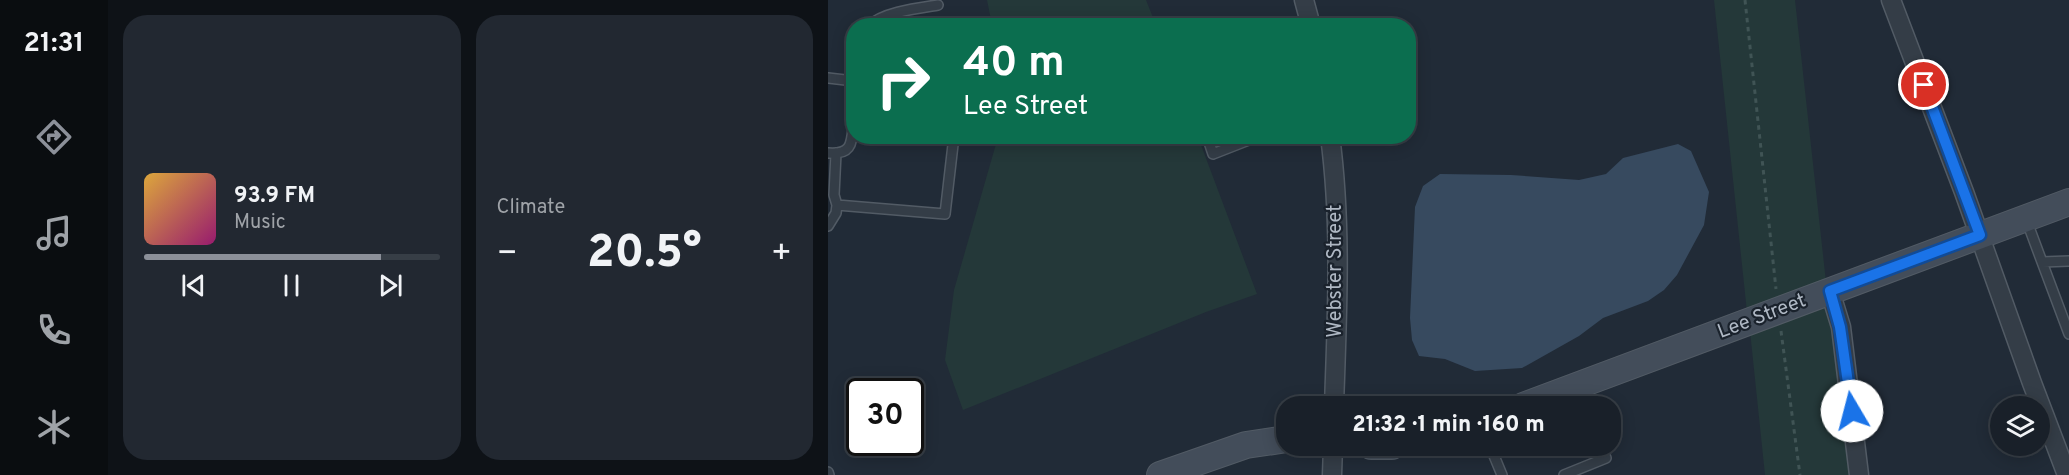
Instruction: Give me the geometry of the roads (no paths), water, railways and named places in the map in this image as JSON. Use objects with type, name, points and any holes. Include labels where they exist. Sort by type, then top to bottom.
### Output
[{"type":"street","points":[[1304,0],[1309,18]]},
{"type":"street","points":[[1891,0],[1980,235],[2032,382],[2065,456],[2067,475]]},
{"type":"street","name":"Webster Street","points":[[1331,144],[1338,228],[1334,396]]},
{"type":"street","name":"Lee Street","points":[[1583,396],[1778,310],[2069,202]]},
{"type":"street","points":[[1830,291],[1840,327],[1859,475]]},
{"type":"street","points":[[1160,475],[1246,445],[1276,441]]},
{"type":"street","points":[[1332,475],[1333,456]]},
{"type":"lane","points":[[881,18],[938,5]]},
{"type":"lane","points":[[828,78],[846,80]]},
{"type":"lane","points":[[828,226],[836,213],[837,205],[834,195],[832,153],[847,151],[850,144]]},
{"type":"lane","points":[[837,205],[945,214],[953,144]]},
{"type":"lane","points":[[1210,144],[1213,154],[1239,144]]},
{"type":"lane","points":[[2026,218],[2069,334]]},
{"type":"lane","points":[[2042,262],[2069,261]]},
{"type":"lane","points":[[1494,456],[1502,475]]},
{"type":"lane","points":[[1564,475],[1606,458],[1605,456]]},
{"type":"water","points":[[1678,144],[1691,151],[1709,192],[1704,225],[1677,275],[1664,290],[1648,301],[1603,318],[1579,336],[1522,368],[1475,371],[1445,359],[1419,356],[1412,340],[1410,318],[1415,207],[1423,186],[1440,174],[1511,175],[1579,180],[1606,174],[1623,158]]}]
